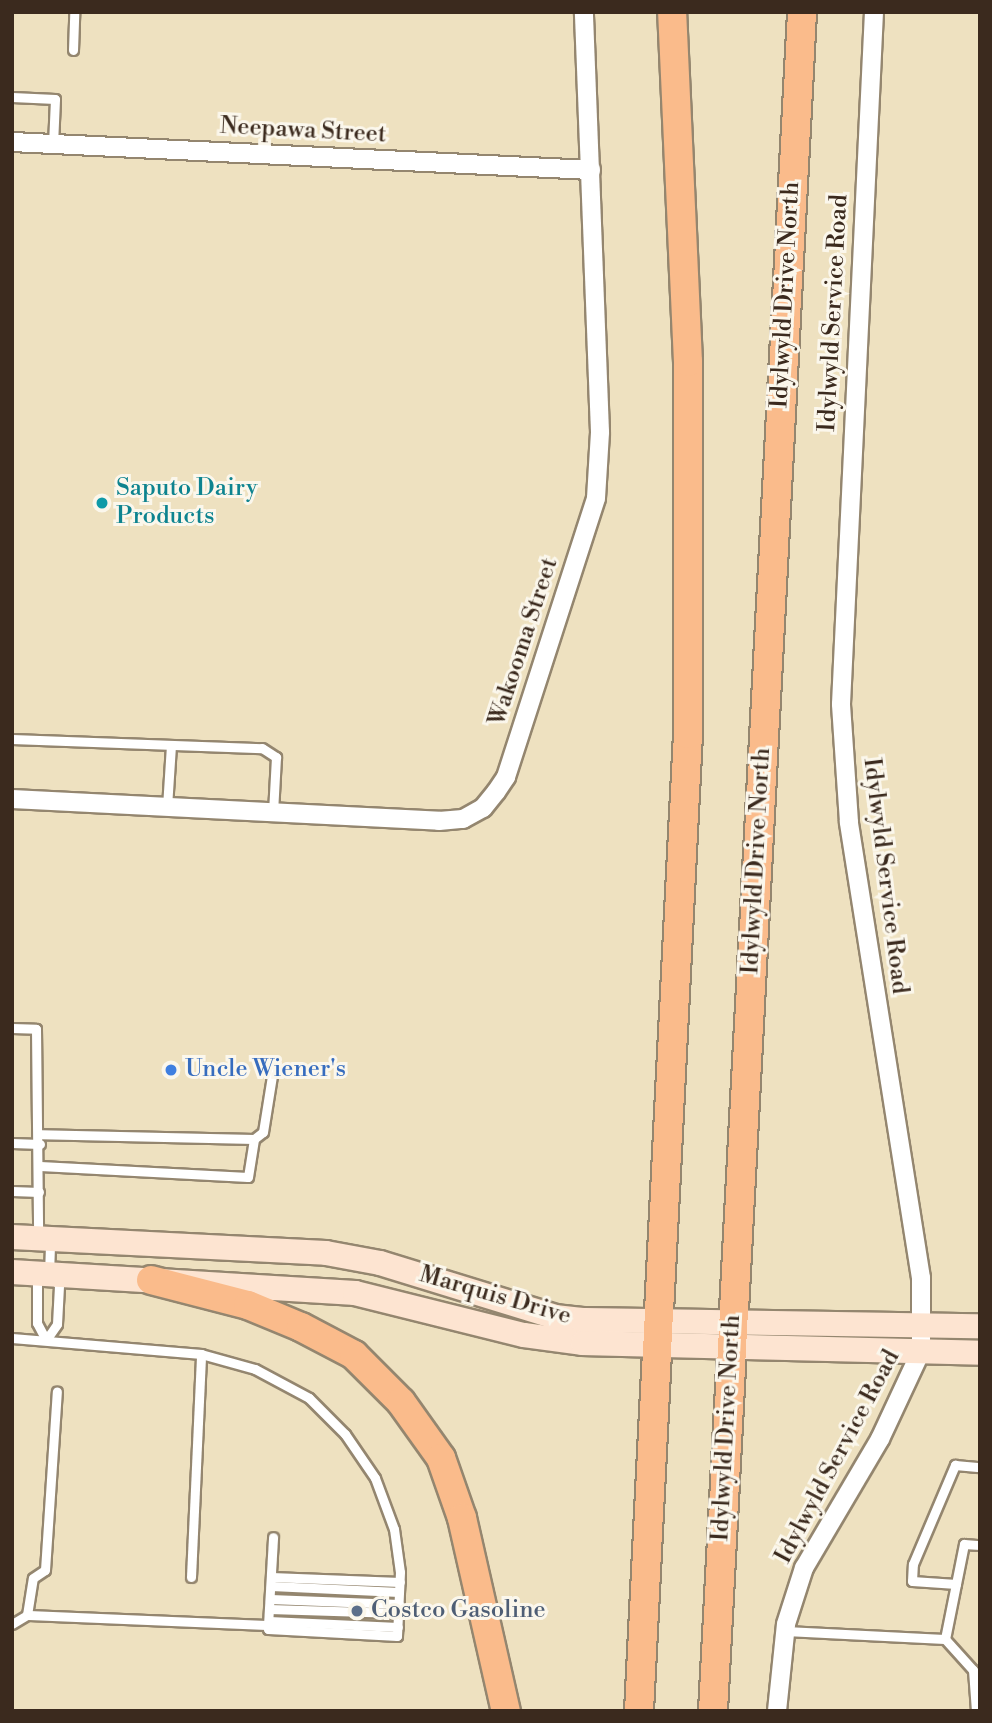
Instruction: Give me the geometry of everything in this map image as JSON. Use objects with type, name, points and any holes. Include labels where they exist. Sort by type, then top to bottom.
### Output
[{"type":"highway","points":[[639,1711],[688,734],[688,362],[672,12]]},
{"type":"highway","name":"Idylwyld Drive North","points":[[713,1711],[802,12]]},
{"type":"highway","points":[[151,1280],[248,1305],[301,1327],[354,1355],[401,1402],[441,1458],[463,1518],[506,1711]]},
{"type":"main road","name":"Marquis Drive","points":[[12,1237],[326,1253],[380,1263],[555,1317],[659,1334],[922,1339],[980,1353]]},
{"type":"main road","name":"Marquis Drive","points":[[12,1272],[355,1293],[524,1335],[583,1343],[659,1334]]},
{"type":"main road","name":"Marquis Drive","points":[[922,1339],[980,1326]]},
{"type":"street","name":"Wakooma Street","points":[[12,799],[273,813],[463,819],[482,808],[506,777],[596,498],[600,432],[584,12]]},
{"type":"street","name":"Idylwyld Service Road","points":[[777,1711],[785,1631],[792,1599],[818,1539],[880,1439],[922,1339],[917,1250],[849,822],[841,704],[874,12]]},
{"type":"street","name":"Neepawa Street","points":[[12,142],[591,170]]},
{"type":"lane","points":[[73,50],[74,12]]},
{"type":"lane","points":[[12,97],[55,99],[52,144]]},
{"type":"lane","points":[[12,739],[262,748],[276,757],[273,813]]},
{"type":"lane","points":[[167,807],[171,745]]},
{"type":"lane","points":[[12,1028],[36,1029],[34,1119],[41,1139],[39,1192],[49,1274],[59,1285],[57,1324],[46,1340]]},
{"type":"lane","points":[[12,1143],[41,1139],[254,1139],[263,1132],[274,1063]]},
{"type":"lane","points":[[40,1166],[248,1177],[254,1139]]},
{"type":"lane","points":[[12,1191],[39,1192]]},
{"type":"lane","points":[[46,1340],[37,1323],[37,1283],[49,1274]]},
{"type":"lane","points":[[12,1338],[201,1354],[255,1369],[318,1407],[345,1434],[374,1478],[396,1543],[400,1587],[398,1627],[27,1615],[12,1624]]},
{"type":"lane","points":[[191,1577],[201,1354]]},
{"type":"lane","points":[[27,1615],[33,1578],[45,1570],[58,1391]]},
{"type":"lane","points":[[956,1584],[912,1581],[914,1564],[955,1465],[980,1467]]},
{"type":"lane","points":[[269,1623],[273,1537]]},
{"type":"lane","points":[[945,1639],[964,1544],[980,1545]]},
{"type":"lane","points":[[271,1582],[400,1587]]},
{"type":"lane","points":[[270,1604],[398,1609]]},
{"type":"lane","points":[[785,1631],[945,1639],[973,1670],[976,1711]]},
{"type":"place","name":"Saputo Dairy Products","points":[[102,503]]},
{"type":"place","name":"Uncle Wiener's","points":[[171,1070]]},
{"type":"place","name":"Costco Gasoline","points":[[357,1611]]}]
